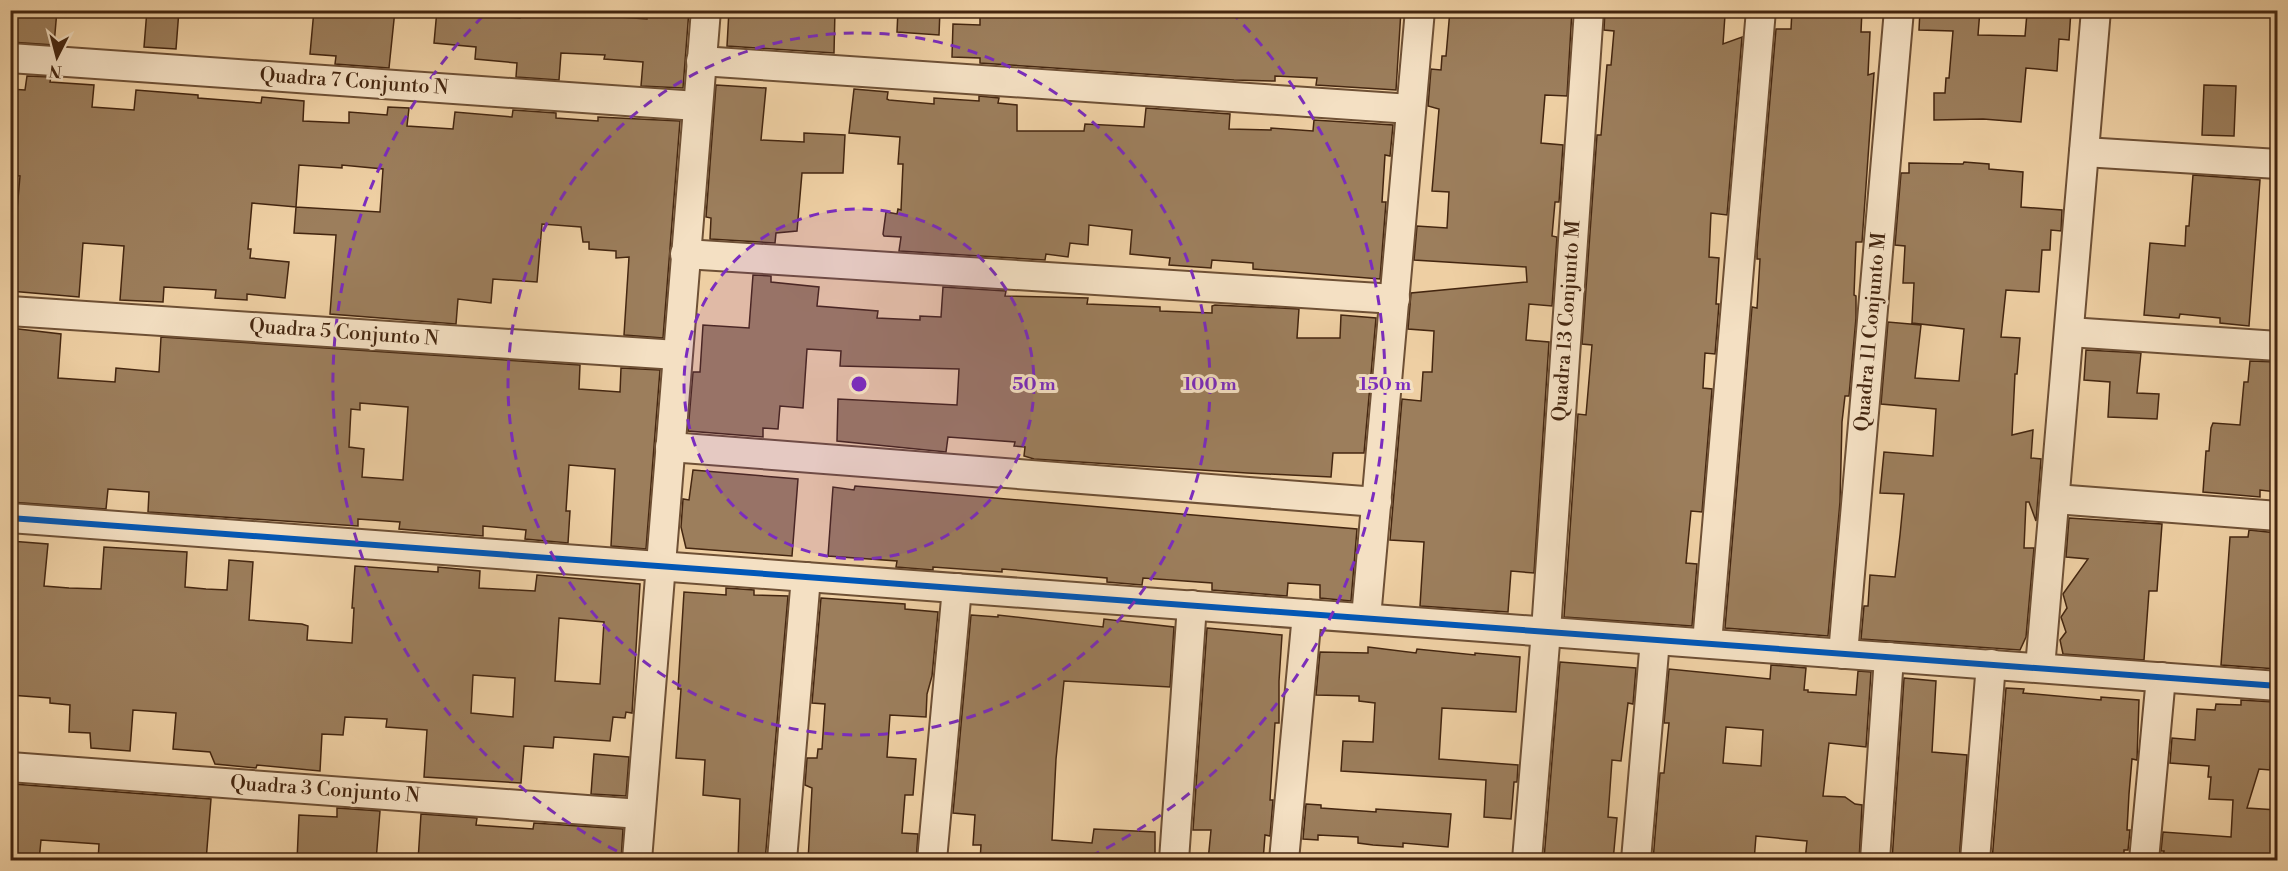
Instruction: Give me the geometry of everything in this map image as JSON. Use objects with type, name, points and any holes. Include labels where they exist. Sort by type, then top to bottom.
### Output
[{"type":"street","points":[[637,861],[706,10]]},
{"type":"street","points":[[1366,618],[1420,10]]},
{"type":"street","name":"Quadra 13 Conjunto M","points":[[1527,861],[1546,631],[1589,10]]},
{"type":"street","points":[[1707,643],[1761,10]]},
{"type":"street","name":"Quadra 11 Conjunto M","points":[[1843,654],[1899,10]]},
{"type":"street","points":[[2040,668],[2096,10]]},
{"type":"street","name":"Quadra 7 Conjunto N","points":[[10,58],[697,106]]},
{"type":"street","points":[[701,61],[1411,109]]},
{"type":"street","points":[[2084,152],[2277,164]]},
{"type":"street","points":[[685,254],[1395,300]]},
{"type":"street","name":"Quadra 5 Conjunto N","points":[[10,311],[677,355]]},
{"type":"street","points":[[2068,332],[2277,346]]},
{"type":"street","points":[[670,447],[1377,502]]},
{"type":"street","points":[[2055,499],[2277,516]]},
{"type":"street","points":[[10,518],[2277,686]]},
{"type":"street","points":[[782,861],[806,577]]},
{"type":"street","points":[[932,861],[957,588]]},
{"type":"street","points":[[1174,861],[1192,605]]},
{"type":"street","points":[[1284,861],[1307,614]]},
{"type":"street","points":[[1636,861],[1654,640]]},
{"type":"street","points":[[1875,861],[1889,657]]},
{"type":"street","points":[[1975,861],[1991,664]]},
{"type":"street","points":[[2144,861],[2161,677]]},
{"type":"street","name":"Quadra 3 Conjunto N","points":[[10,766],[640,814]]},
{"type":"building","points":[[10,10],[57,10],[54,45],[10,42]]},
{"type":"building","points":[[147,10],[179,10],[176,49],[144,47]]},
{"type":"building","points":[[314,10],[395,10],[389,68],[335,64],[336,56],[310,54]]},
{"type":"building","points":[[437,10],[479,10],[478,15],[520,18],[521,10],[605,10],[605,16],[647,19],[648,10],[689,10],[683,88],[641,86],[643,62],[604,59],[605,55],[561,53],[559,80],[516,77],[517,63],[475,59],[476,47],[434,43]]},
{"type":"building","points":[[729,10],[835,10],[834,53],[727,46]]},
{"type":"building","points":[[898,10],[940,10],[939,35],[897,32]]},
{"type":"building","points":[[980,10],[1401,10],[1396,90],[1316,85],[1317,78],[1275,76],[1275,81],[1234,80],[980,63],[980,58],[952,57],[953,24],[980,25]]},
{"type":"building","points":[[1450,10],[1572,10],[1567,96],[1545,95],[1541,143],[1563,145],[1559,202],[1555,202],[1552,236],[1557,237],[1552,306],[1529,304],[1526,340],[1549,342],[1534,573],[1511,571],[1508,612],[1420,606],[1424,542],[1390,540],[1402,399],[1421,401],[1423,372],[1432,372],[1434,331],[1408,329],[1411,293],[1527,282],[1526,267],[1414,260],[1417,226],[1447,228],[1449,192],[1432,191],[1439,109],[1428,106],[1431,69],[1441,70],[1442,56],[1446,56]]},
{"type":"building","points":[[1605,10],[1667,10],[1725,15],[1723,44],[1742,37],[1727,215],[1711,213],[1709,257],[1719,258],[1716,304],[1719,304],[1715,354],[1705,353],[1703,388],[1712,389],[1702,512],[1691,511],[1686,563],[1697,564],[1692,626],[1564,617],[1578,414],[1586,415],[1592,345],[1582,344],[1597,135],[1601,135],[1607,65],[1611,65],[1614,31],[1604,30]]},
{"type":"building","points":[[1792,10],[1862,10],[1861,32],[1870,32],[1868,75],[1874,73],[1862,242],[1856,242],[1854,295],[1856,296],[1856,318],[1849,396],[1845,396],[1842,422],[1840,502],[1828,636],[1725,628],[1752,307],[1757,308],[1760,259],[1757,259],[1757,250],[1776,29],[1791,29]]},
{"type":"building","points":[[1920,10],[1980,10],[1978,35],[2025,36],[2027,13],[2033,13],[2033,10],[2071,10],[2069,40],[2059,39],[2057,71],[2026,68],[2021,122],[1983,119],[1934,120],[1934,93],[1945,93],[1946,78],[1949,78],[1953,31],[1919,30]]},
{"type":"building","points":[[27,76],[51,77],[50,82],[94,85],[92,107],[134,110],[136,90],[261,103],[262,97],[304,101],[303,121],[349,123],[349,112],[387,115],[388,107],[409,108],[407,126],[453,129],[455,112],[512,117],[513,110],[556,113],[556,118],[598,121],[598,117],[680,121],[663,338],[624,335],[629,257],[616,258],[616,251],[589,249],[589,242],[583,242],[581,227],[542,224],[537,282],[493,279],[491,303],[458,299],[456,324],[330,314],[336,235],[294,233],[296,207],[252,203],[248,249],[251,249],[250,258],[289,262],[285,298],[247,294],[247,300],[215,298],[216,290],[164,287],[163,302],[120,300],[124,246],[83,243],[79,297],[10,291],[10,233],[15,233],[20,176],[10,175],[10,89],[25,90]],"holes":[[[299,165],[342,168],[342,165],[383,169],[380,212],[296,207]]]},
{"type":"building","points":[[716,85],[766,88],[761,140],[804,142],[804,133],[845,135],[843,173],[802,173],[797,231],[776,233],[775,243],[710,239],[711,218],[706,217]]},
{"type":"building","points":[[2204,85],[2236,86],[2234,136],[2202,135]]},
{"type":"building","points":[[854,89],[888,92],[887,99],[889,100],[934,104],[934,98],[979,101],[979,96],[999,98],[998,103],[1017,105],[1017,131],[1084,131],[1085,124],[1144,127],[1146,108],[1230,114],[1229,129],[1271,130],[1271,128],[1313,131],[1314,120],[1393,125],[1390,156],[1385,155],[1382,202],[1386,202],[1380,279],[1253,269],[1253,263],[1212,260],[1211,268],[1169,265],[1170,258],[1130,254],[1132,230],[1089,225],[1088,245],[1070,243],[1068,257],[1046,254],[1045,260],[899,251],[901,237],[884,236],[883,234],[886,212],[897,214],[898,209],[901,210],[903,164],[898,164],[900,137],[849,133]]},
{"type":"building","points":[[1964,162],[1989,164],[1989,169],[2023,172],[2021,207],[2062,210],[2061,231],[2051,230],[2050,250],[2042,250],[2039,292],[2006,290],[2001,337],[2020,338],[2017,374],[2015,374],[2012,435],[2033,430],[2031,458],[2041,459],[2036,521],[2029,502],[2026,502],[2024,548],[2034,548],[2026,637],[2020,650],[1861,639],[1864,606],[1868,606],[1870,575],[1895,577],[1904,494],[1880,493],[1884,452],[1933,456],[1936,409],[1881,404],[1888,322],[1921,325],[1915,378],[1959,381],[1964,329],[1912,323],[1914,283],[1903,283],[1905,246],[1895,245],[1901,173],[1909,173],[1909,163],[1963,164]]},
{"type":"building","points":[[2193,175],[2260,180],[2249,326],[2220,323],[2220,318],[2180,314],[2179,318],[2144,315],[2150,243],[2185,246]]},
{"type":"building","points":[[753,275],[771,276],[771,282],[819,287],[817,306],[878,311],[877,318],[920,320],[920,316],[941,317],[943,287],[1006,291],[1005,296],[1088,298],[1087,304],[1160,307],[1160,311],[1212,313],[1212,306],[1215,305],[1299,309],[1297,338],[1340,338],[1341,315],[1376,318],[1364,453],[1333,453],[1331,477],[1034,459],[1024,456],[1025,447],[1014,446],[1015,442],[948,437],[946,452],[837,441],[838,399],[957,405],[959,369],[840,366],[841,351],[807,349],[803,408],[780,406],[778,429],[763,428],[763,437],[688,431],[693,372],[700,372],[703,325],[749,328]]},
{"type":"building","points":[[10,328],[61,334],[58,378],[115,382],[116,368],[159,372],[161,337],[580,365],[579,389],[620,392],[621,368],[660,370],[646,549],[611,546],[615,469],[569,465],[566,511],[570,511],[568,543],[525,539],[526,530],[483,526],[483,536],[399,529],[400,522],[358,519],[358,526],[148,512],[149,492],[108,489],[106,509],[10,502]],"holes":[[[360,403],[408,407],[403,480],[362,477],[364,449],[349,447],[351,409],[360,410]]]},
{"type":"building","points":[[2086,350],[2141,353],[2137,393],[2159,394],[2157,419],[2108,417],[2110,382],[2084,380]]},
{"type":"building","points":[[2250,361],[2277,362],[2275,436],[2277,436],[2277,492],[2260,490],[2260,497],[2203,492],[2206,451],[2209,451],[2211,428],[2213,423],[2240,425],[2244,382],[2248,382]]},
{"type":"building","points":[[693,470],[798,479],[792,556],[686,548],[681,527],[683,499],[689,500]]},
{"type":"building","points":[[855,486],[1357,529],[1351,601],[1320,598],[1320,585],[1288,583],[1287,596],[1212,590],[1212,583],[1143,578],[1142,585],[1107,582],[1107,578],[1002,569],[1002,572],[896,567],[897,561],[828,556],[833,487],[854,490]]},
{"type":"building","points":[[2069,518],[2162,524],[2157,591],[2149,591],[2144,660],[2063,654],[2060,640],[2066,632],[2061,617],[2067,608],[2063,594],[2088,559],[2066,557]]},
{"type":"building","points":[[2249,530],[2277,533],[2277,669],[2221,665],[2230,537],[2248,537]]},
{"type":"building","points":[[10,541],[48,544],[44,586],[101,589],[104,547],[187,552],[185,587],[227,590],[229,560],[253,562],[249,620],[308,626],[307,640],[352,643],[355,566],[438,572],[438,567],[480,571],[479,588],[535,591],[537,575],[640,584],[632,713],[626,712],[625,718],[613,717],[610,741],[554,737],[553,748],[524,746],[521,783],[424,777],[427,730],[386,727],[387,719],[345,717],[343,735],[322,734],[320,771],[257,765],[256,768],[215,764],[210,752],[173,749],[176,713],[133,710],[130,751],[91,748],[90,733],[69,732],[70,705],[50,703],[50,698],[10,695]],"holes":[[[559,618],[604,622],[600,684],[555,681]],[[473,675],[515,678],[513,717],[471,713]]]},
{"type":"building","points":[[726,588],[754,590],[754,595],[788,596],[765,861],[738,861],[740,799],[703,795],[705,760],[676,758],[684,592],[726,595]]},
{"type":"building","points":[[821,598],[905,604],[905,609],[938,612],[926,717],[890,715],[887,757],[916,759],[913,795],[905,795],[902,833],[918,834],[916,861],[808,861],[812,788],[805,785],[807,758],[817,758],[818,749],[822,749],[825,704],[812,703]]},
{"type":"building","points":[[971,615],[998,617],[998,615],[1103,627],[1104,619],[1174,627],[1170,687],[1064,681],[1056,759],[1052,840],[1092,843],[1094,829],[1155,832],[1155,859],[1151,861],[980,861],[981,845],[973,845],[975,815],[953,813]]},
{"type":"building","points":[[1207,628],[1282,635],[1279,723],[1275,723],[1270,836],[1265,835],[1263,861],[1208,861],[1211,830],[1193,830]]},
{"type":"building","points":[[1368,647],[1416,653],[1417,649],[1520,657],[1516,712],[1442,708],[1439,759],[1518,765],[1511,819],[1484,817],[1486,780],[1341,771],[1343,741],[1373,742],[1375,703],[1359,701],[1359,696],[1316,695],[1320,652],[1368,653]]},
{"type":"building","points":[[1560,662],[1636,668],[1633,704],[1628,703],[1621,761],[1612,760],[1608,817],[1617,818],[1613,861],[1544,859]]},
{"type":"building","points":[[1771,665],[1806,668],[1804,690],[1856,695],[1858,671],[1871,672],[1866,747],[1829,743],[1823,796],[1845,797],[1855,804],[1862,805],[1859,861],[1805,861],[1807,841],[1756,836],[1754,861],[1653,861],[1660,773],[1664,773],[1669,723],[1664,723],[1669,669],[1770,679]],"holes":[[[1726,727],[1763,730],[1761,766],[1723,763]]]},
{"type":"building","points":[[1904,678],[1936,681],[1932,752],[1967,755],[1959,861],[1892,861]]},
{"type":"building","points":[[2006,688],[2024,689],[2023,693],[2101,700],[2101,697],[2139,700],[2137,760],[2132,759],[2127,830],[2130,830],[2128,850],[2124,850],[2124,861],[2039,858],[2039,861],[1992,861]]},
{"type":"building","points":[[2241,700],[2274,702],[2273,713],[2277,713],[2277,755],[2271,755],[2270,770],[2259,769],[2247,808],[2277,810],[2277,861],[2163,861],[2164,851],[2161,851],[2163,832],[2231,837],[2233,800],[2209,799],[2211,777],[2208,777],[2209,766],[2170,763],[2172,738],[2195,740],[2197,709],[2215,710],[2216,704],[2241,705]]},
{"type":"building","points":[[594,754],[629,757],[626,796],[591,794]]},
{"type":"building","points":[[13,784],[211,799],[206,861],[98,861],[99,844],[41,840],[39,861],[10,861],[10,793],[12,794]]},
{"type":"building","points":[[1306,804],[1321,805],[1321,808],[1376,812],[1376,809],[1451,814],[1448,847],[1403,843],[1403,847],[1373,845],[1358,843],[1358,837],[1318,835],[1318,840],[1303,839]]},
{"type":"building","points":[[337,808],[380,811],[376,861],[297,861],[299,815],[337,817]]},
{"type":"building","points":[[421,814],[477,818],[476,825],[533,829],[534,823],[623,829],[621,861],[569,861],[500,855],[500,861],[418,861]]},
{"type":"cycle path","points":[[10,518],[2278,686]]}]
